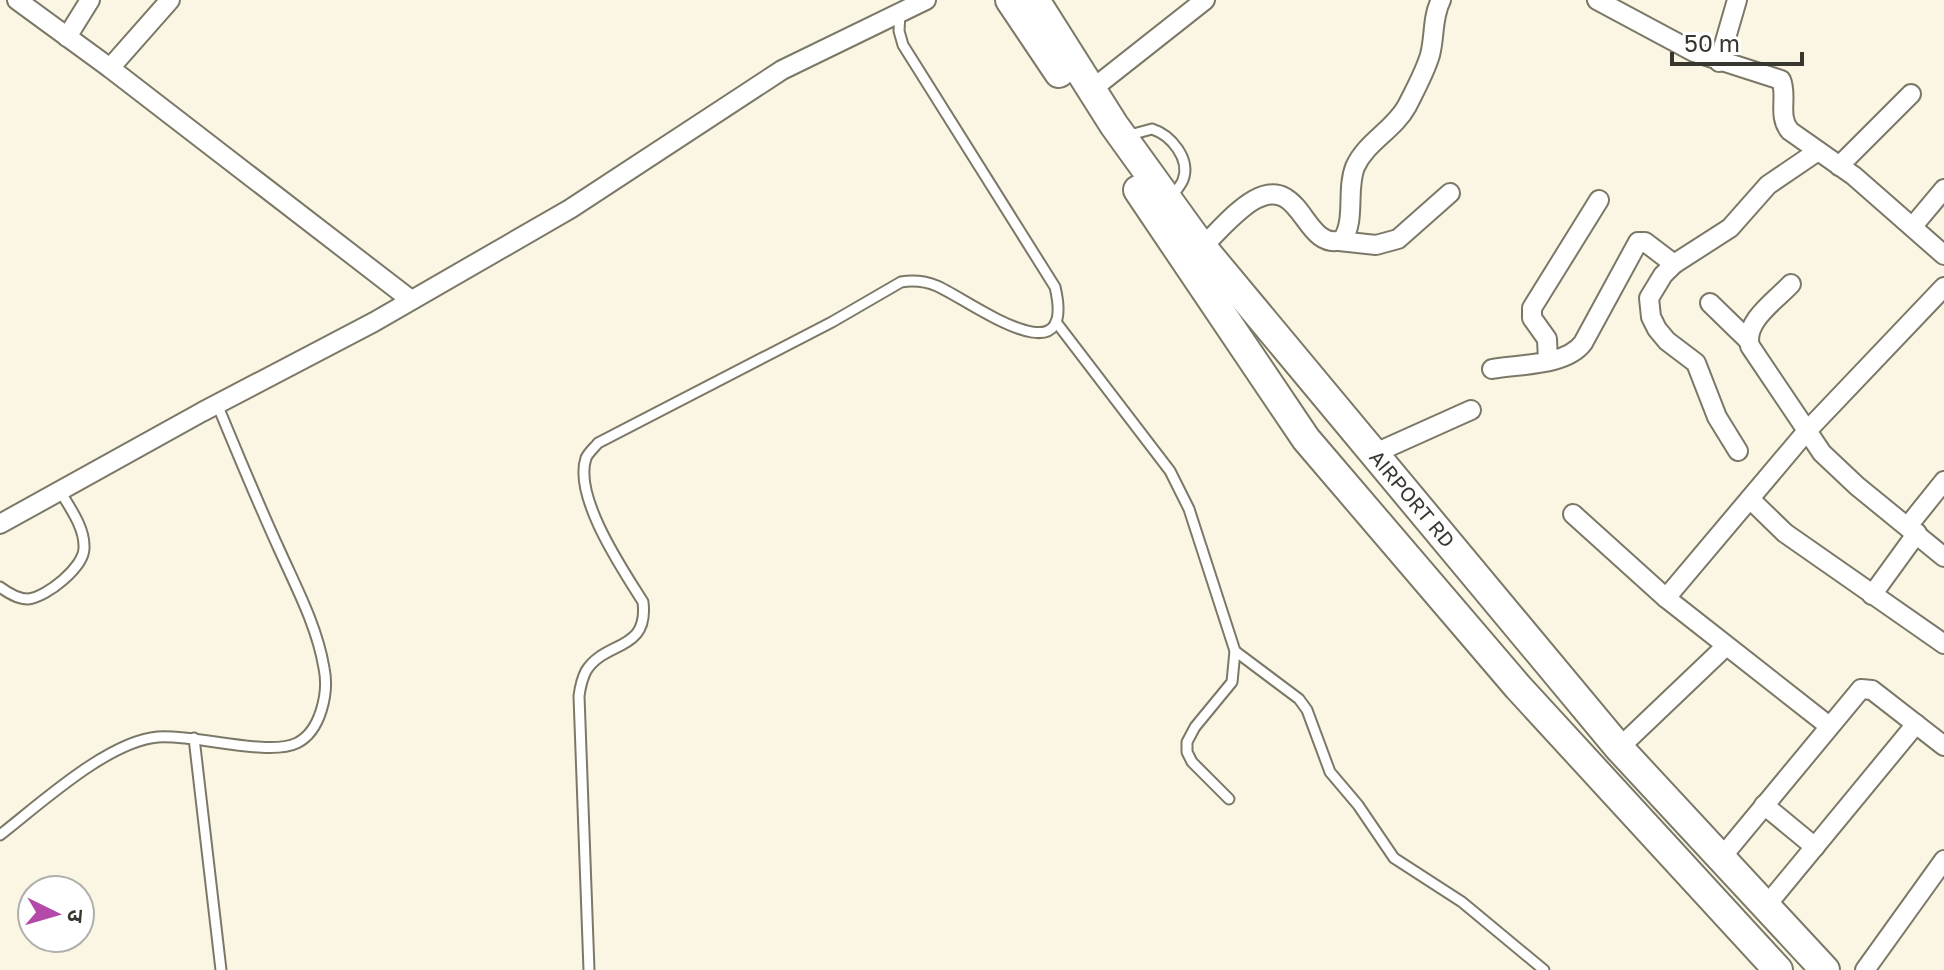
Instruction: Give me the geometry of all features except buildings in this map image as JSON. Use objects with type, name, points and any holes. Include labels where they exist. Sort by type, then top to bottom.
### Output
[{"type":"main road","points":[[1010,0],[1306,439],[1518,687],[1778,970]]},
{"type":"main road","name":"AIRPORT RD","points":[[1035,0],[1122,137],[1202,247],[1619,748],[1825,970]]},
{"type":"street","points":[[17,0],[411,300]]},
{"type":"street","points":[[67,37],[90,0]]},
{"type":"street","points":[[110,68],[170,0]]},
{"type":"street","points":[[0,524],[411,300],[570,209],[782,70],[926,0]]},
{"type":"street","points":[[1091,90],[1205,0]]},
{"type":"street","points":[[1339,241],[1347,230],[1355,169],[1369,146],[1396,122],[1410,101],[1429,56],[1436,11],[1441,0]]},
{"type":"street","points":[[1597,0],[1684,48],[1782,81],[1785,125],[1913,226],[1944,255]]},
{"type":"street","points":[[1719,62],[1737,0]]},
{"type":"street","points":[[1839,166],[1911,94]]},
{"type":"street","points":[[1738,451],[1717,417],[1696,363],[1667,341],[1651,317],[1649,298],[1674,264],[1730,228],[1768,185],[1818,151]]},
{"type":"street","points":[[1913,226],[1944,189]]},
{"type":"street","points":[[1202,247],[1256,199],[1276,194],[1292,202],[1323,240],[1376,245],[1398,239],[1450,193]]},
{"type":"street","points":[[1548,361],[1547,339],[1532,318],[1532,308],[1599,200]]},
{"type":"street","points":[[1492,369],[1568,357],[1578,349],[1638,242],[1645,242],[1674,264]]},
{"type":"street","points":[[1748,340],[1754,322],[1791,284]]},
{"type":"street","points":[[1666,598],[1806,432],[1944,287]]},
{"type":"street","points":[[1710,303],[1748,340],[1806,432],[1835,466],[1944,557]]},
{"type":"street","points":[[1373,454],[1471,410]]},
{"type":"street","points":[[1872,595],[1944,481]]},
{"type":"street","points":[[1750,499],[1785,533],[1944,644]]},
{"type":"street","points":[[1573,514],[1725,647],[1829,726]]},
{"type":"street","points":[[1619,748],[1725,647]]},
{"type":"street","points":[[1721,858],[1855,693],[1865,688],[1872,690],[1944,746]]},
{"type":"street","points":[[1766,906],[1916,724]]},
{"type":"street","points":[[1764,805],[1815,847]]},
{"type":"street","points":[[1865,970],[1944,860]]},
{"type":"lane","points":[[589,970],[579,696],[586,670],[633,638],[641,627],[644,613],[643,602],[588,502],[584,480],[586,457],[598,443],[832,322],[901,282],[923,281],[935,285],[1000,323],[1023,329],[1043,332],[1056,322],[1058,300],[1055,287],[903,45],[899,31],[900,13]]},
{"type":"lane","points":[[1122,137],[1152,129],[1164,134],[1178,150],[1185,163],[1183,180],[1168,201]]},
{"type":"lane","points":[[1056,322],[1170,471],[1189,509],[1235,651],[1232,682],[1212,704],[1187,742],[1187,752],[1192,762],[1229,799]]},
{"type":"lane","points":[[0,835],[96,762],[132,744],[156,737],[194,738],[273,748],[298,743],[315,726],[325,690],[325,669],[311,622],[217,404]]},
{"type":"lane","points":[[0,587],[9,594],[29,599],[39,596],[74,572],[81,562],[84,538],[60,491]]},
{"type":"lane","points":[[1235,651],[1299,699],[1307,710],[1330,772],[1358,805],[1394,858],[1462,902],[1544,970]]},
{"type":"lane","points":[[194,738],[221,970]]}]
